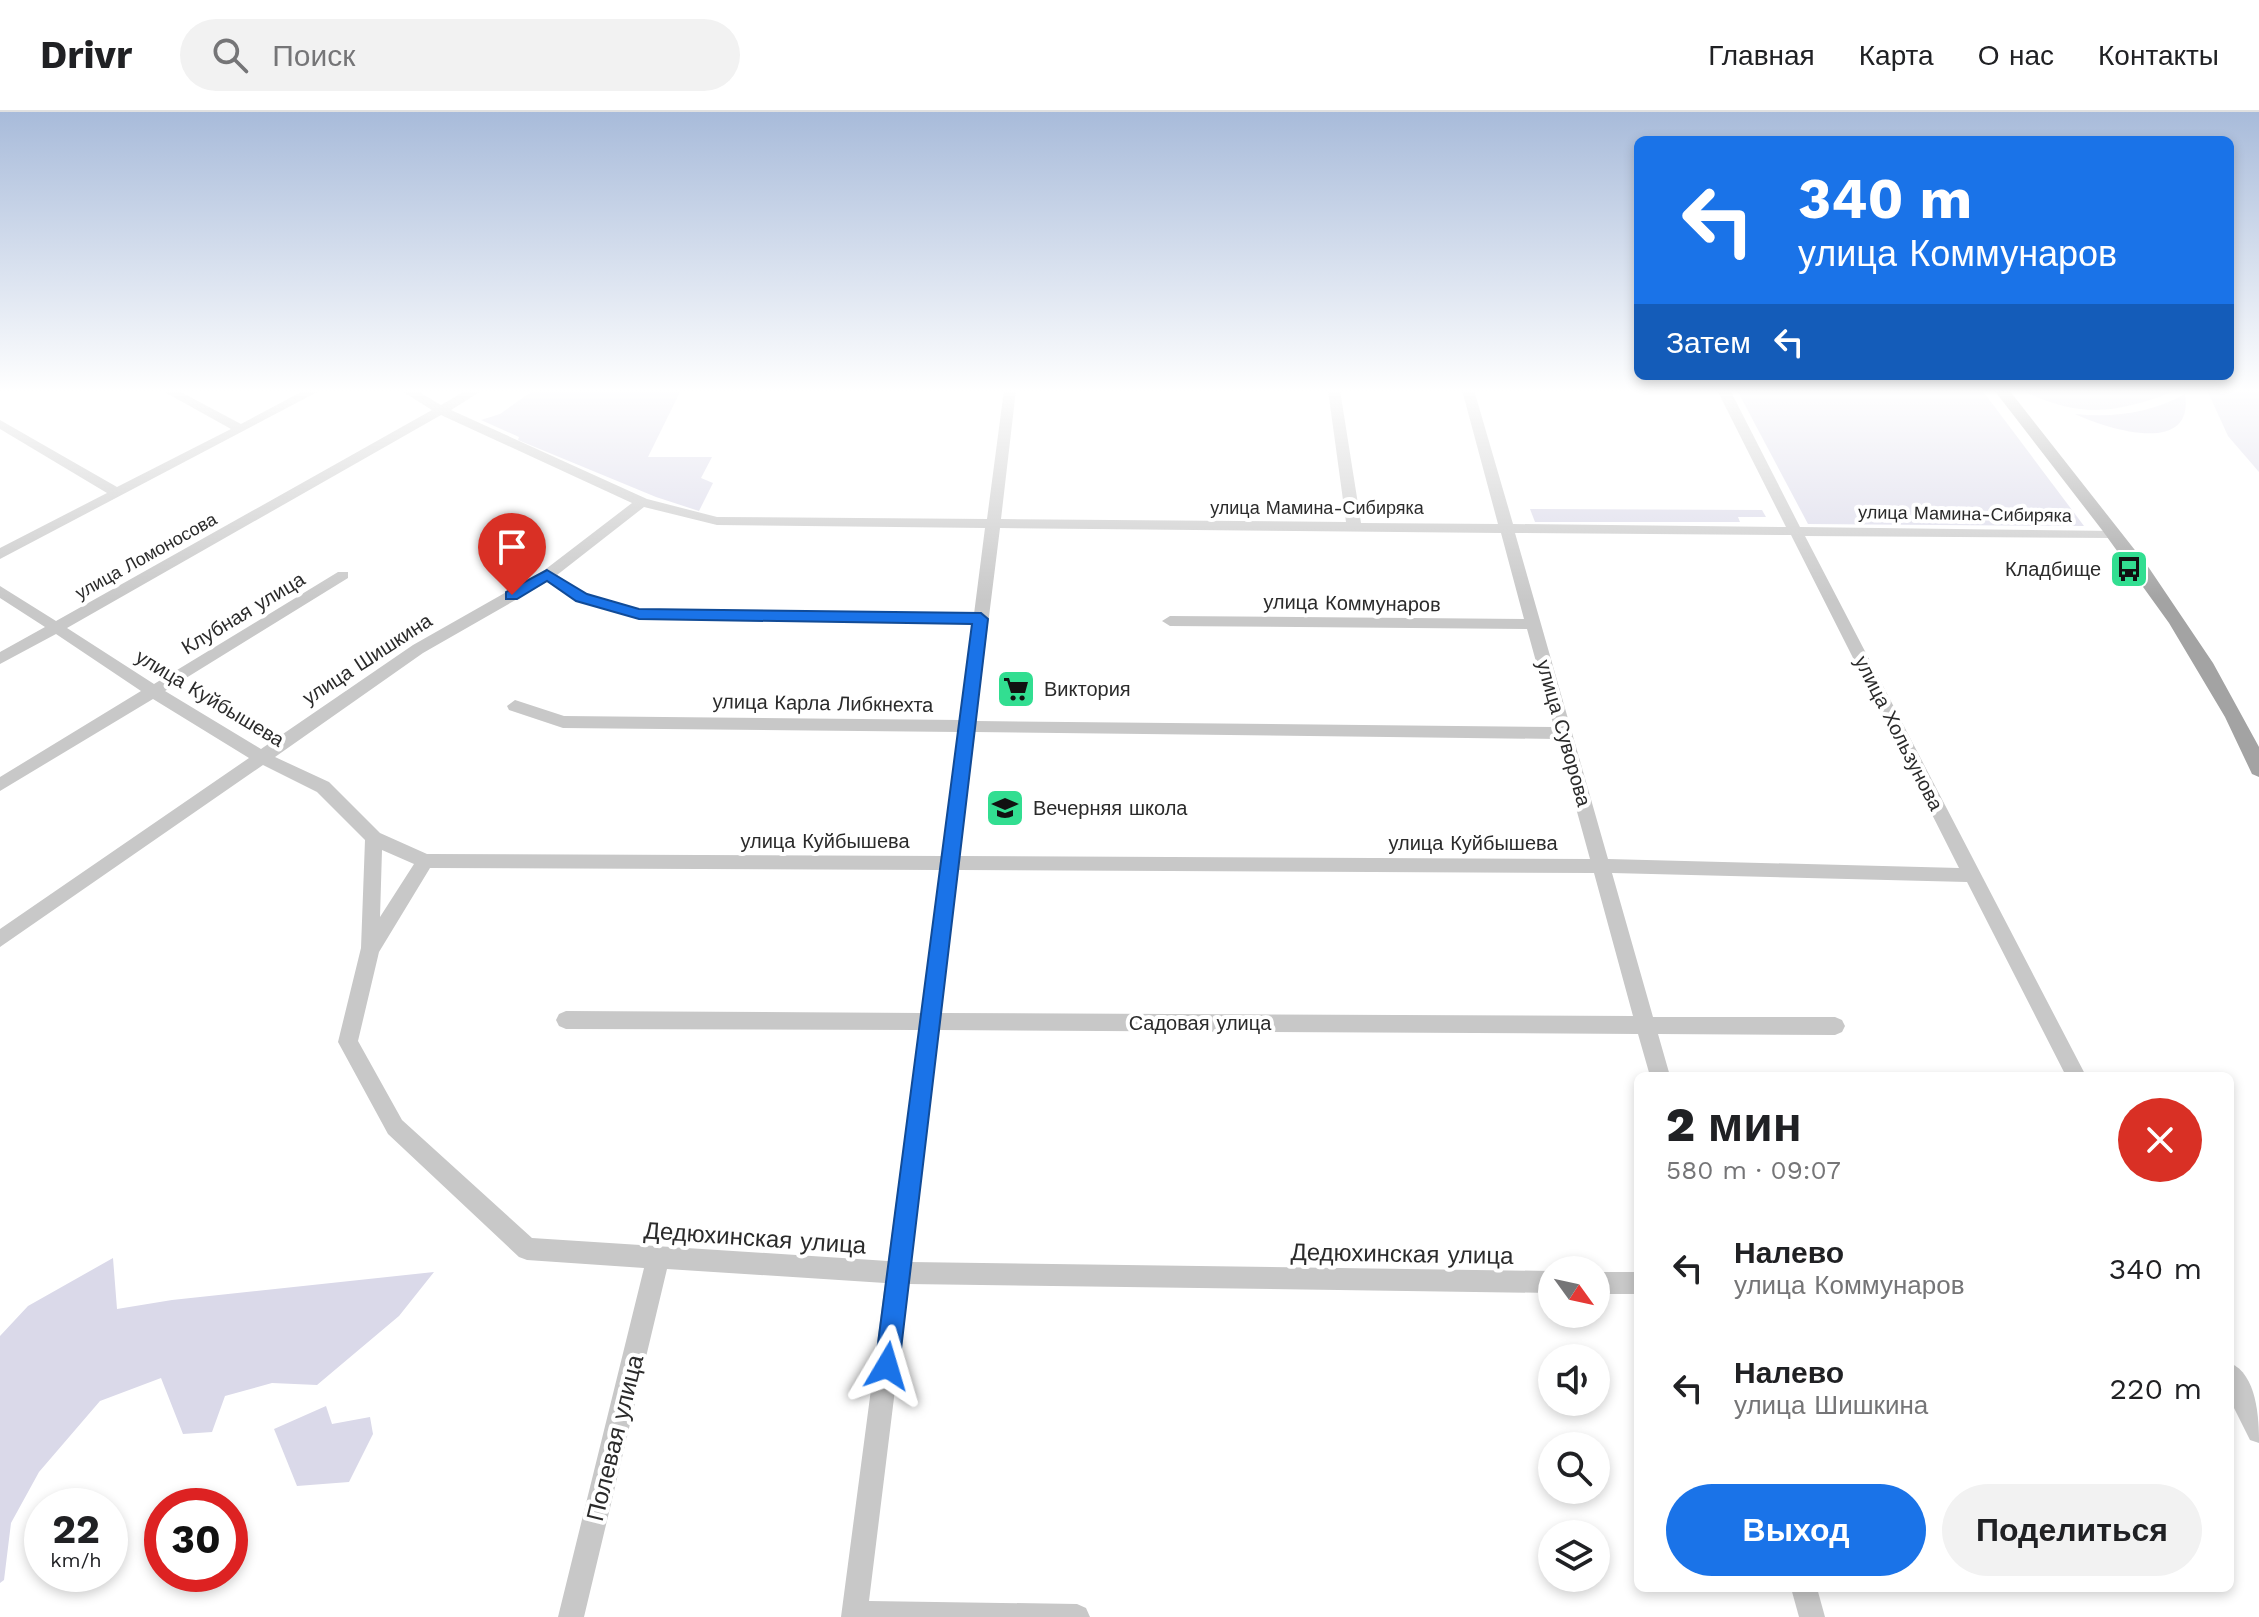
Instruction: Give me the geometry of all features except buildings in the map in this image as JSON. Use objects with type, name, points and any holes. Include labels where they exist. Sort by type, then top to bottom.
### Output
[{"type":"main road","points":[[2055,460],[2179,621],[2228,700],[2259,769]]},
{"type":"street","points":[[61,460],[117,493]]},
{"type":"street","points":[[0,554],[180,460]]},
{"type":"street","name":"улица Ломоносова","points":[[0,659],[353,460]]},
{"type":"street","name":"улица Мамина-Сибиряка","points":[[548,460],[642,502],[717,521],[2112,534]]},
{"type":"street","points":[[1001,460],[900,1273],[854,1615],[1077,1617]]},
{"type":"street","points":[[1344,460],[1354,526]]},
{"type":"street","name":"улица Суворова","points":[[1488,460],[1659,1072]]},
{"type":"street","name":"улица Хользунова","points":[[1759,460],[2074,1072]]},
{"type":"street","name":"улица Шишкина","points":[[0,939],[228,782],[259,756],[418,649],[547,575],[642,502]]},
{"type":"street","name":"Клубная улица","points":[[0,785],[343,575]]},
{"type":"street","points":[[547,575],[581,597],[639,614],[981,619]]},
{"type":"street","name":"улица Куйбышева","points":[[0,591],[259,756],[323,787],[374,838],[425,861],[1601,866],[1972,875]]},
{"type":"street","name":"улица Коммунаров","points":[[1170,621],[1534,624]]},
{"type":"street","name":"улица Карла Либкнехта","points":[[515,706],[563,722],[1565,733]]},
{"type":"street","points":[[370,950],[374,838]]},
{"type":"street","name":"Дедюхинская улица","points":[[425,861],[370,950],[348,1042],[395,1127],[527,1249],[900,1273],[1538,1282]]},
{"type":"street","name":"Садовая улица","points":[[566,1020],[1835,1026]]},
{"type":"street","name":"Полевая улица","points":[[571,1617],[658,1258]]},
{"type":"street","points":[[1610,1283],[1634,1283]]},
{"type":"street","points":[[2234,1383],[2259,1431]]},
{"type":"street","points":[[1805,1592],[1812,1617]]},
{"type":"shaded area","points":[[567,460],[710,460],[701,478],[713,483],[699,511]]},
{"type":"shaded area","points":[[1774,460],[2035,460],[2084,526],[1808,524]]},
{"type":"shaded area","points":[[2249,460],[2259,460],[2259,472]]},
{"type":"shaded area","points":[[1530,509],[1762,510],[1766,517],[1738,517],[1740,522],[1535,522]]},
{"type":"shaded area","points":[[113,1258],[117,1309],[172,1300],[434,1272],[399,1316],[317,1385],[272,1383],[225,1396],[212,1432],[183,1434],[161,1378],[100,1401],[39,1472],[30,1488],[24,1488],[24,1499],[11,1523],[4,1580],[0,1583],[0,1336],[28,1306]]},
{"type":"shaded area","points":[[326,1406],[332,1424],[370,1417],[373,1434],[349,1482],[297,1486],[274,1429]]},
{"type":"place","name":"Кладбище","points":[[2129,569]]},
{"type":"place","name":"Виктория","points":[[1016,689]]},
{"type":"place","name":"Вечерняя школа","points":[[1005,808]]},
{"type":"route","points":[[512,595],[547,575],[581,597],[639,614],[981,619],[887,1366]]}]
